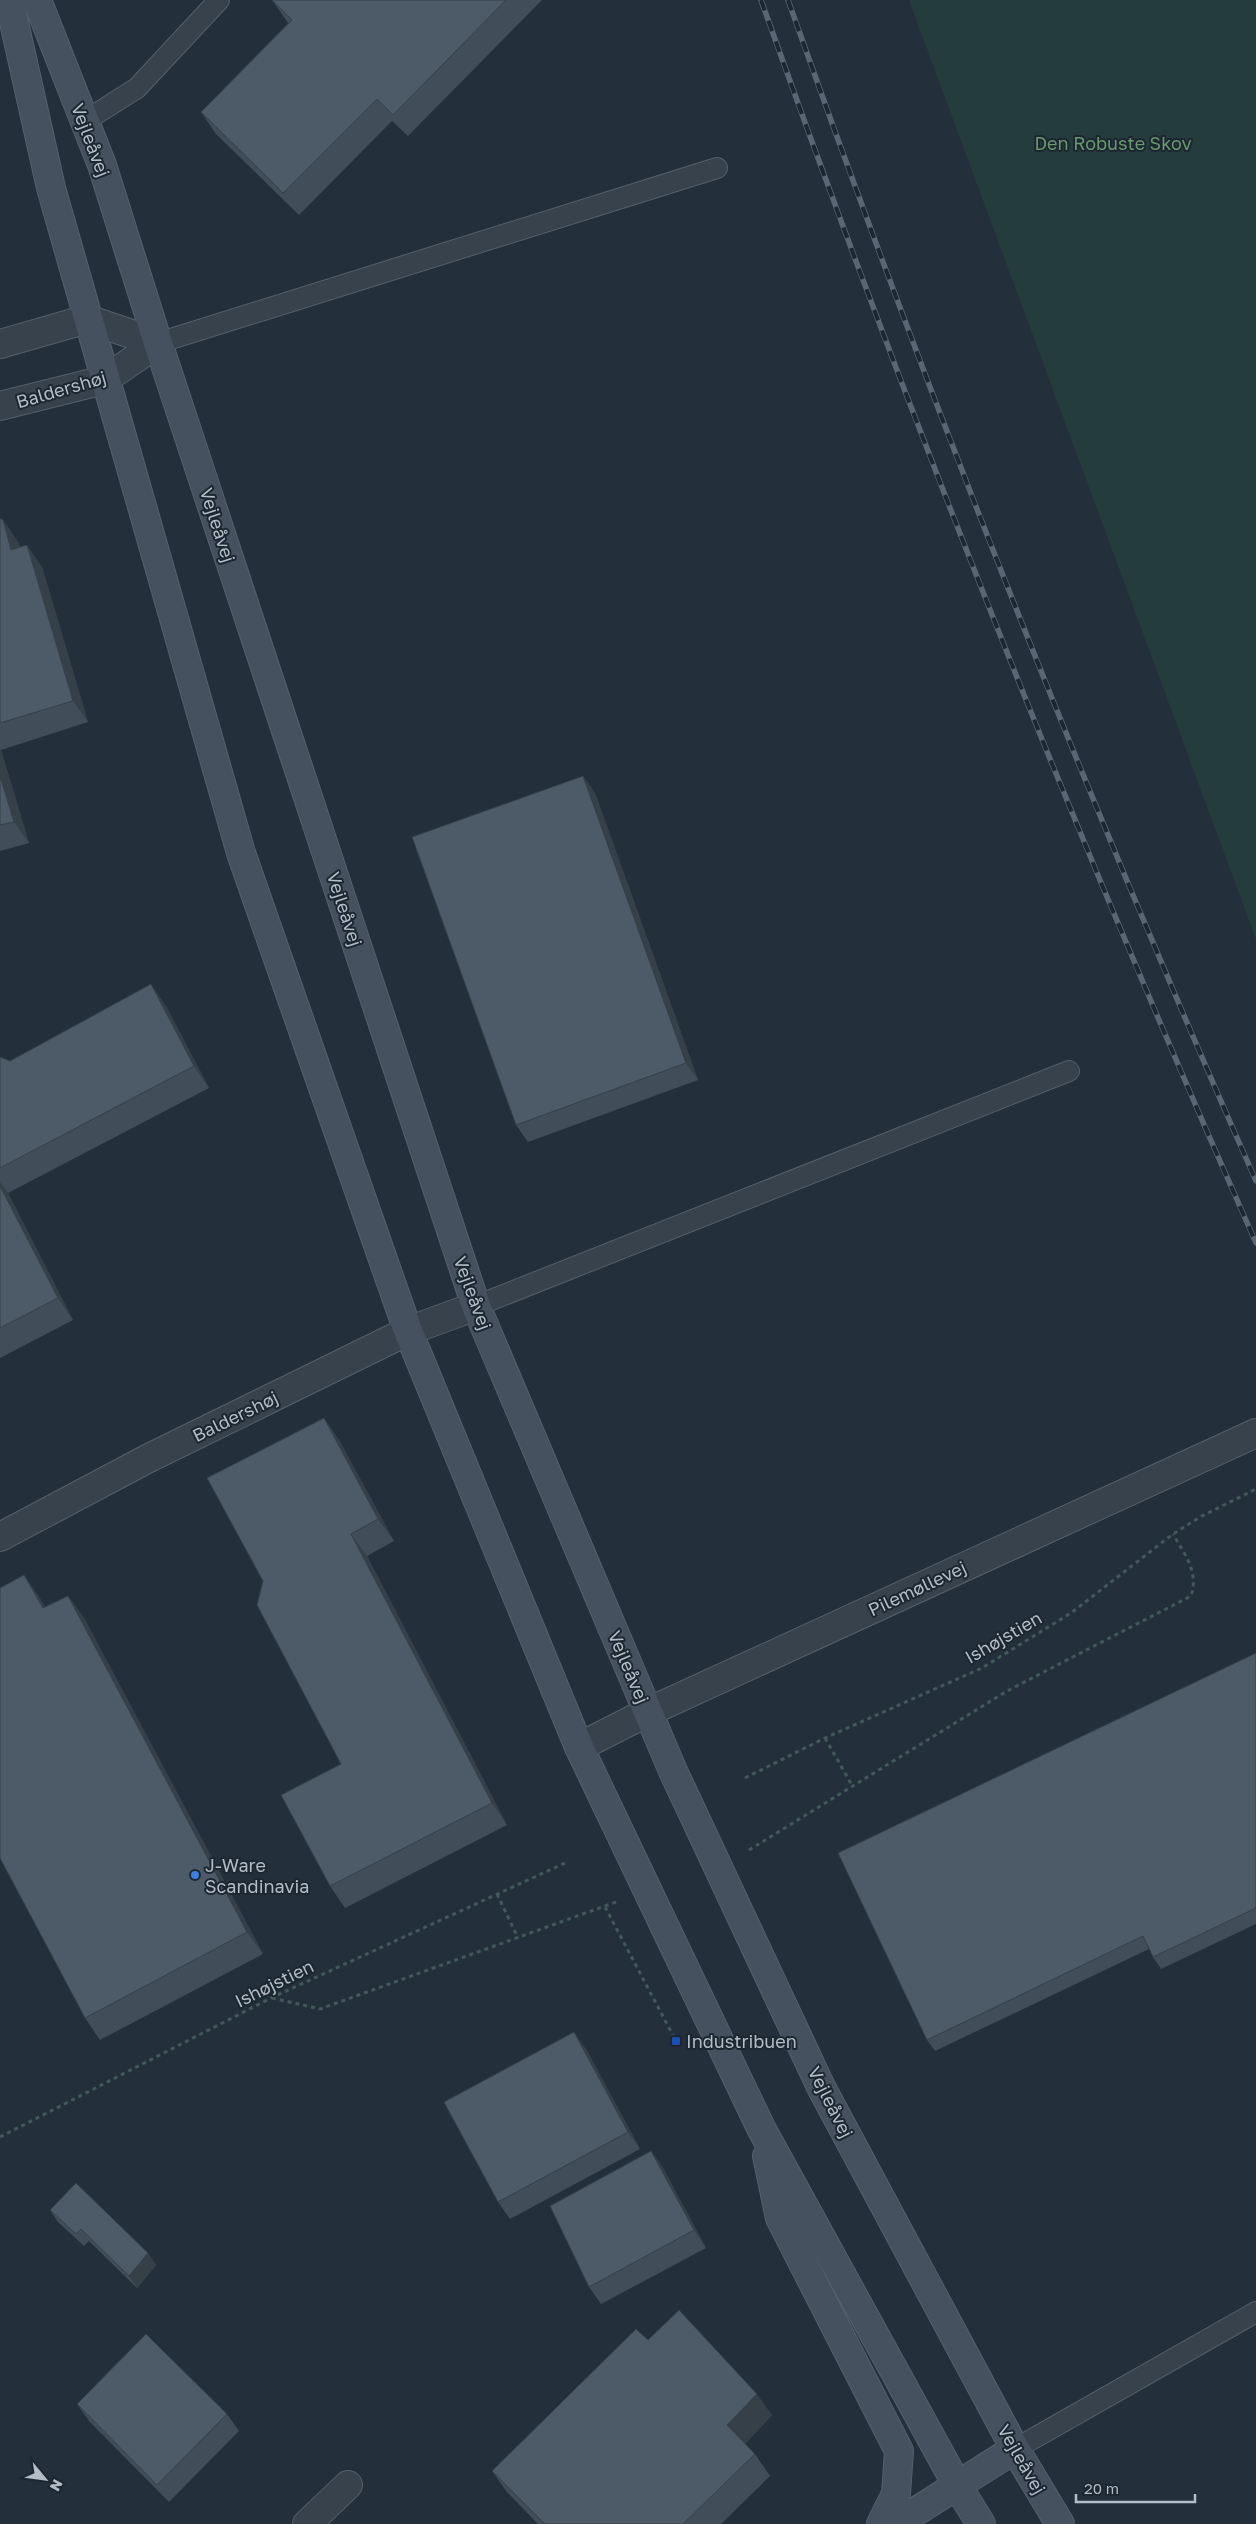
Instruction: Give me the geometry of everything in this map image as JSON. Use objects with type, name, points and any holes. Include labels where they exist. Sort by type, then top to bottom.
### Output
[{"type":"street","points":[[9,0],[51,188],[104,380],[241,852],[408,1331],[579,1747],[646,1889],[761,2128],[957,2485],[981,2524]]},
{"type":"street","name":"Vejleåvej","points":[[37,0],[102,165],[158,343],[476,1306],[673,1772],[821,2087],[1015,2449],[1060,2524]]},
{"type":"street","points":[[0,344],[87,319],[158,343]]},
{"type":"street","name":"Baldershøj","points":[[0,406],[104,380],[158,343]]},
{"type":"street","name":"Baldershøj","points":[[0,1537],[147,1459],[408,1331],[476,1306]]},
{"type":"street","name":"Pilemøllevej","points":[[579,1747],[648,1712],[1256,1433]]},
{"type":"street","points":[[761,2128],[780,2218],[900,2451],[896,2494],[881,2524]]},
{"type":"street","points":[[896,2524],[1015,2449]]},
{"type":"street","points":[[307,2524],[348,2485]]},
{"type":"lane","points":[[85,121],[137,88],[219,0]]},
{"type":"lane","points":[[158,343],[717,168]]},
{"type":"lane","points":[[476,1306],[1070,1071]]},
{"type":"lane","points":[[1015,2449],[1256,2312]]},
{"type":"path","name":"Ishøjstien","points":[[745,1778],[825,1738],[982,1668],[1071,1613],[1173,1534],[1200,1516],[1256,1489]]},
{"type":"path","points":[[721,1873],[748,1850],[1007,1691],[1190,1596],[1195,1582],[1186,1556],[1173,1534]]},
{"type":"path","points":[[825,1738],[853,1787]]},
{"type":"path","name":"Ishøjstien","points":[[0,2137],[272,1998],[565,1863]]},
{"type":"path","points":[[272,1998],[320,2009],[605,1907],[646,1889]]},
{"type":"path","points":[[497,1894],[518,1938]]},
{"type":"path","points":[[605,1907],[676,2041]]},
{"type":"green space","name":"Den Robuste Skov","points":[[909,0],[1256,0],[1256,939]]},
{"type":"building","points":[[272,0],[506,0],[393,115],[377,99],[283,193],[201,112],[292,20]]},
{"type":"building","points":[[0,518],[3,520],[11,550],[27,545],[73,701],[0,723]]},
{"type":"building","points":[[0,776],[14,822],[0,825]]},
{"type":"building","points":[[583,776],[686,1063],[516,1125],[412,837]]},
{"type":"building","points":[[151,984],[194,1066],[0,1168],[0,1057],[10,1061]]},
{"type":"building","points":[[0,1186],[58,1298],[0,1328]]},
{"type":"building","points":[[324,1418],[378,1519],[351,1534],[492,1803],[330,1886],[281,1795],[341,1764],[257,1605],[263,1581],[207,1478]]},
{"type":"building","points":[[24,1575],[43,1608],[68,1596],[247,1932],[85,2018],[0,1858],[0,1588]]},
{"type":"building","points":[[1256,1653],[1256,1908],[1153,1957],[1143,1936],[927,2040],[838,1853]]},
{"type":"building","points":[[574,2032],[628,2132],[498,2202],[444,2102]]},
{"type":"building","points":[[651,2151],[694,2230],[589,2287],[550,2206]]},
{"type":"building","points":[[76,2183],[148,2253],[129,2276],[81,2229],[76,2234],[50,2210]]},
{"type":"building","points":[[679,2310],[757,2394],[727,2425],[755,2454],[683,2524],[545,2524],[492,2471],[636,2329],[648,2340]]},
{"type":"building","points":[[146,2334],[227,2414],[157,2485],[77,2404]]},
{"type":"railway","points":[[761,0],[876,314],[996,626],[1123,936],[1256,1243]]},
{"type":"railway","points":[[788,0],[897,298],[1011,595],[1131,889],[1256,1181]]},
{"type":"place","name":"J-Ware Scandinavia","points":[[195,1875]]},
{"type":"place","name":"Industribuen","points":[[676,2041]]}]
